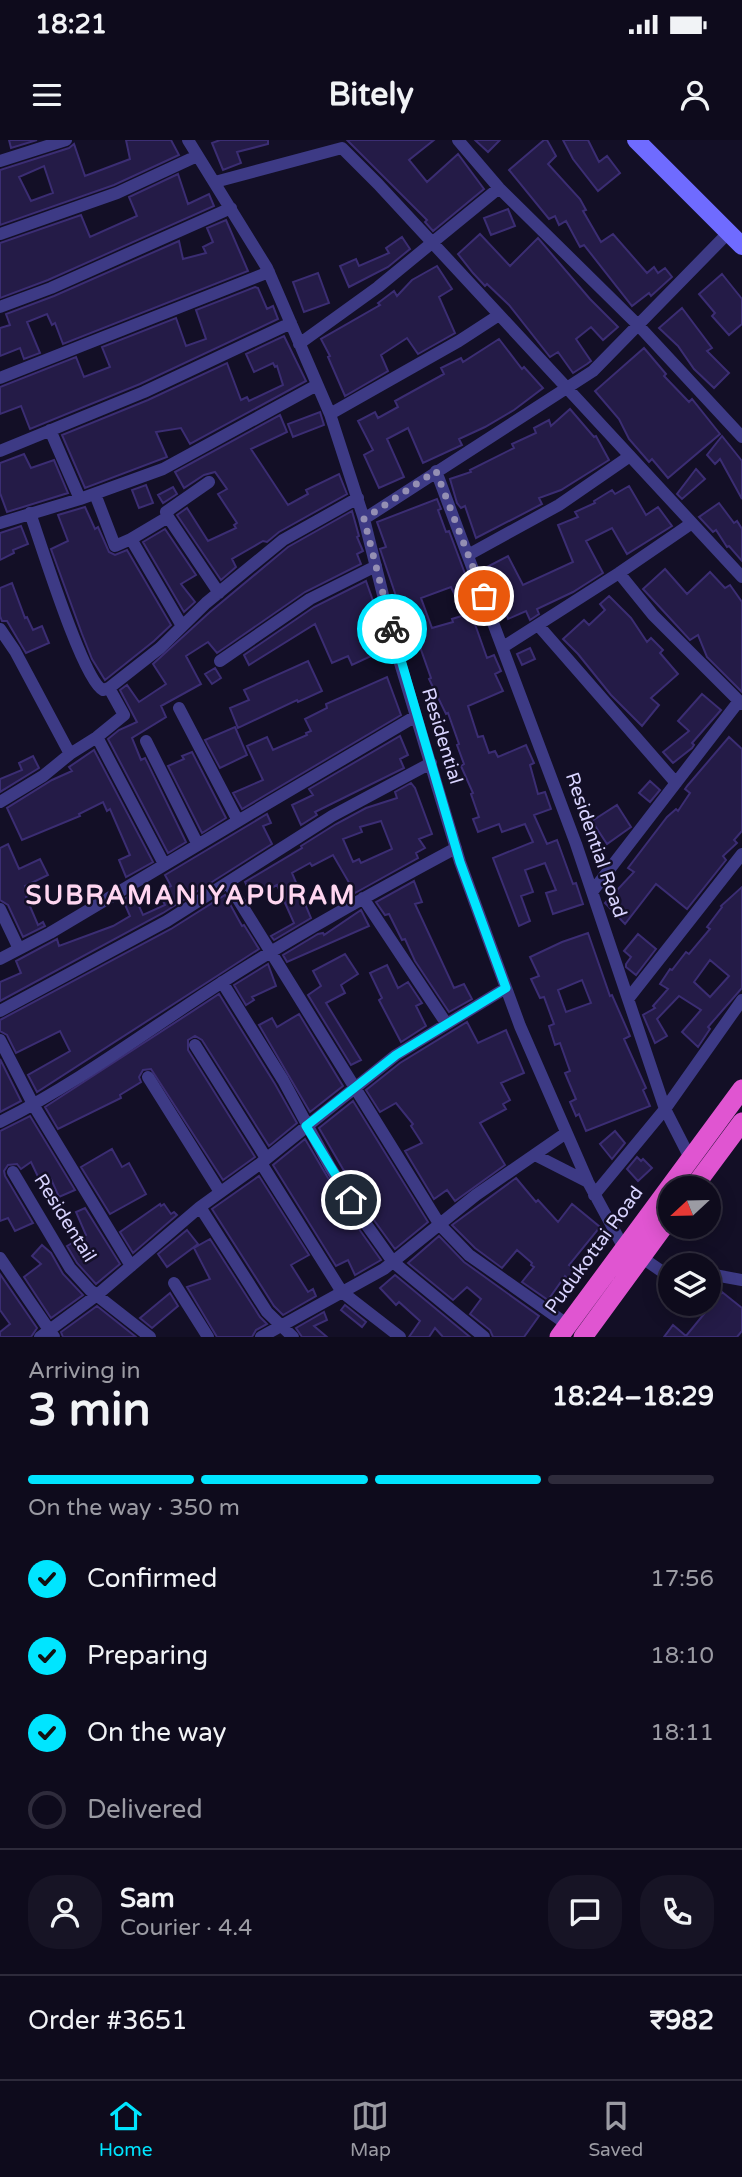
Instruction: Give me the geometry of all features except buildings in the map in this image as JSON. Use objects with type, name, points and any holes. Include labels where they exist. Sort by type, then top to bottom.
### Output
[{"type":"highway","name":"Pudukottai Road","points":[[570,1333],[633,1257],[690,1158],[742,1089]]},
{"type":"highway","points":[[701,1176],[742,1122]]},
{"type":"highway","points":[[633,1257],[658,1231]]},
{"type":"main road","points":[[636,140],[742,246]]},
{"type":"street","points":[[0,161],[66,140]]},
{"type":"street","name":"Residential","points":[[188,140],[269,272],[330,414],[358,498],[416,716],[456,848],[506,988],[587,1182],[633,1257]]},
{"type":"street","points":[[458,140],[499,188],[638,325],[742,437]]},
{"type":"street","points":[[215,182],[342,148],[433,242],[742,576]]},
{"type":"street","points":[[0,234],[117,193],[197,156]]},
{"type":"street","points":[[299,344],[378,287],[499,188]]},
{"type":"street","points":[[0,307],[51,288],[231,208]]},
{"type":"street","points":[[364,519],[593,371],[729,232]]},
{"type":"street","points":[[0,378],[269,272]]},
{"type":"street","points":[[330,414],[459,341],[499,315]]},
{"type":"street","points":[[0,451],[144,392],[290,323]]},
{"type":"street","points":[[0,523],[80,499],[163,469],[317,385]]},
{"type":"street","points":[[50,430],[80,499]]},
{"type":"street","points":[[468,555],[559,505],[630,456]]},
{"type":"street","name":"Residential Road","points":[[436,471],[592,892],[665,1109],[690,1158]]},
{"type":"street","points":[[209,482],[166,512],[219,593]]},
{"type":"street","points":[[95,494],[115,546],[168,517]]},
{"type":"street","points":[[30,513],[89,675],[98,688],[108,688],[160,648],[219,593],[283,540],[358,498]]},
{"type":"street","points":[[503,647],[692,523]]},
{"type":"street","points":[[131,539],[182,626]]},
{"type":"street","points":[[220,660],[310,599],[376,566]]},
{"type":"street","points":[[592,892],[740,702],[653,615],[619,573]]},
{"type":"street","points":[[538,625],[676,783]]},
{"type":"street","points":[[0,629],[15,651],[70,754]]},
{"type":"street","points":[[0,802],[43,776],[124,715],[108,688]]},
{"type":"street","points":[[179,708],[238,821]]},
{"type":"street","points":[[0,959],[50,933],[416,716]]},
{"type":"street","points":[[97,737],[164,864]]},
{"type":"street","points":[[146,741],[198,845]]},
{"type":"street","points":[[0,1010],[167,921],[332,816],[431,763]]},
{"type":"street","points":[[0,1122],[34,1105],[270,953],[363,898],[456,848]]},
{"type":"street","points":[[628,999],[742,853]]},
{"type":"street","points":[[228,883],[440,1225],[469,1255],[570,1333]]},
{"type":"street","points":[[363,898],[446,1023]]},
{"type":"street","points":[[0,909],[19,949]]},
{"type":"street","points":[[222,982],[283,1080],[306,1126],[361,1217],[393,1262],[484,1337]]},
{"type":"street","points":[[0,1258],[48,1335],[200,1207],[264,1161],[396,1055],[506,988]]},
{"type":"street","points":[[594,1195],[665,1109],[742,1000]]},
{"type":"street","points":[[0,1040],[34,1105],[131,1266]]},
{"type":"street","points":[[195,1045],[342,1292],[400,1337]]},
{"type":"street","points":[[148,1077],[220,1192]]},
{"type":"street","points":[[261,1337],[393,1262],[476,1195],[566,1133]]},
{"type":"street","points":[[536,1156],[587,1182]]},
{"type":"street","name":"Residentail","points":[[13,1172],[70,1268],[97,1295],[150,1337]]},
{"type":"street","points":[[200,1207],[267,1312],[293,1337]]},
{"type":"street","points":[[633,1257],[658,1271]]},
{"type":"street","points":[[721,1276],[742,1280]]},
{"type":"street","points":[[174,1283],[208,1337]]},
{"type":"way so far","points":[[392,629],[364,519],[436,471],[484,596]]},
{"type":"district","name":"SUBRAMANIYAPURAM","points":[[191,895]]},
{"type":"route","points":[[351,1200],[306,1126],[396,1055],[506,988],[460,862],[392,629]]}]
